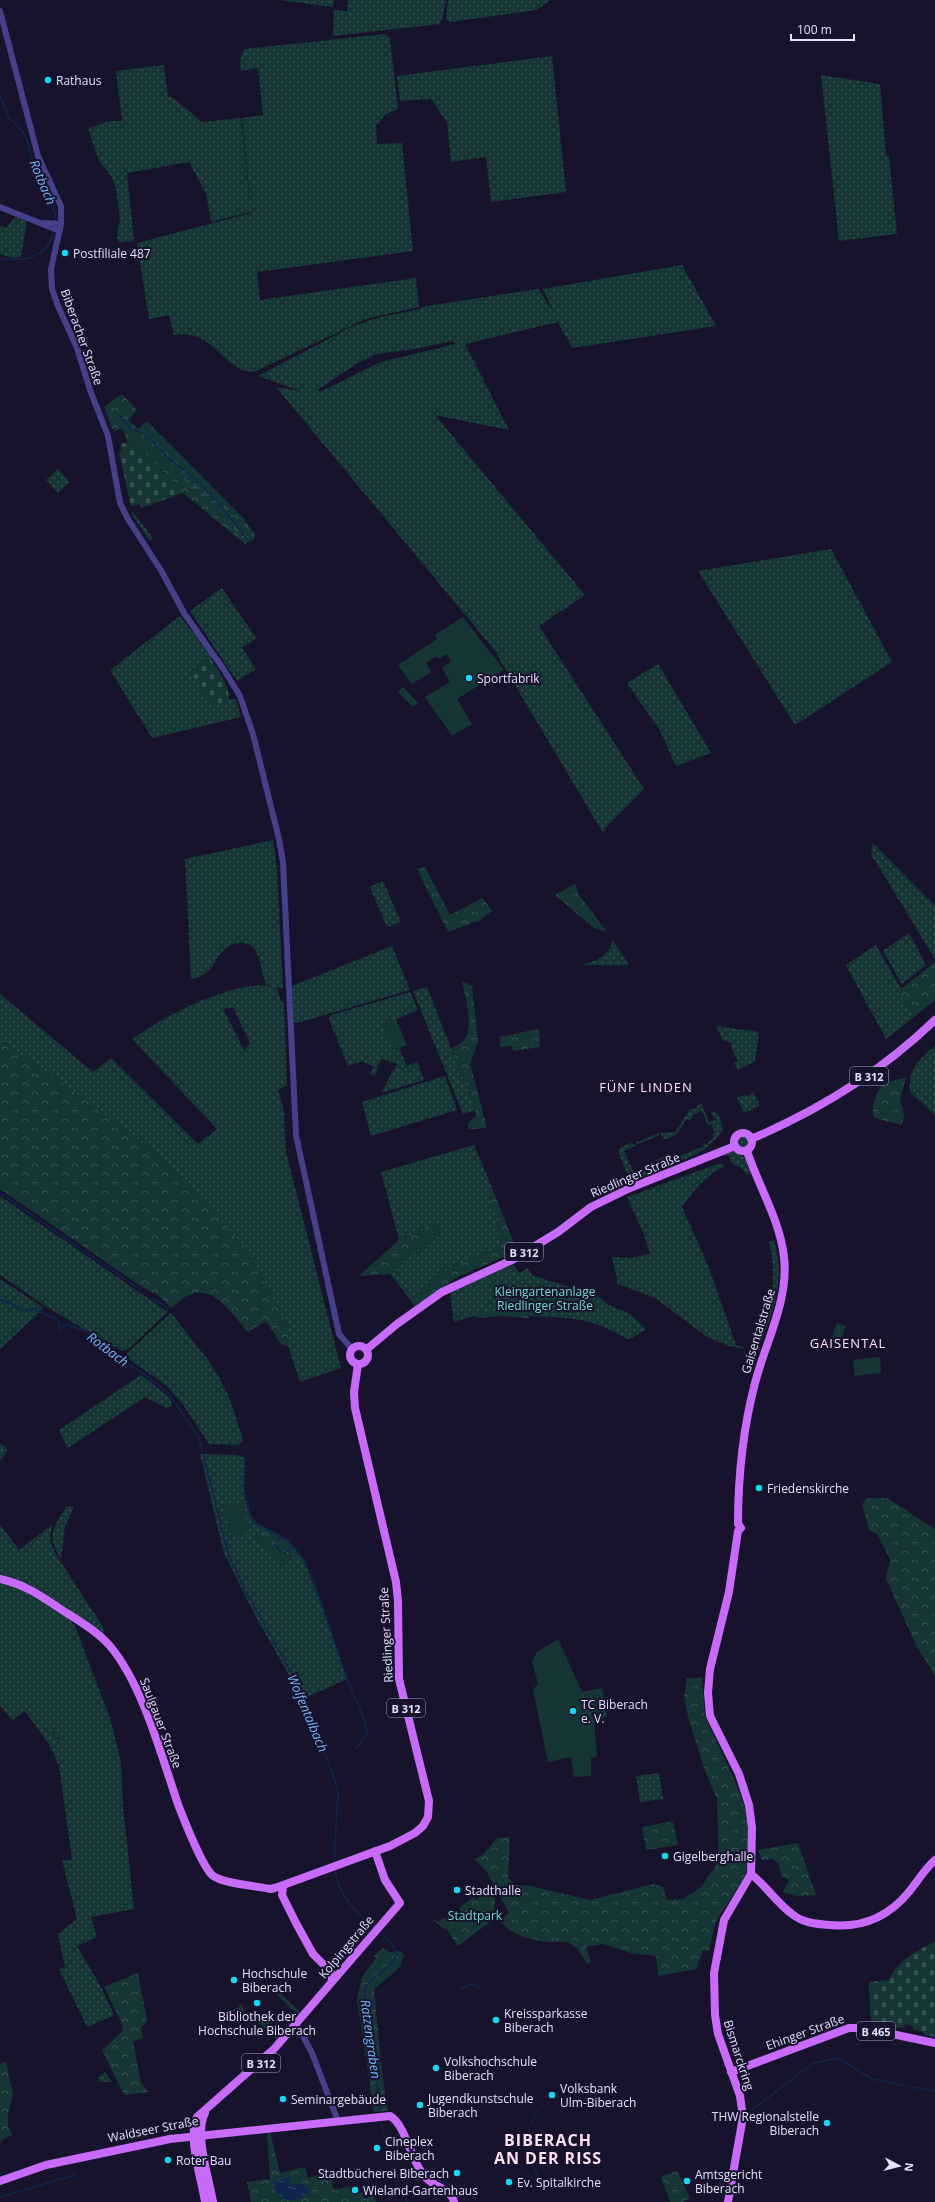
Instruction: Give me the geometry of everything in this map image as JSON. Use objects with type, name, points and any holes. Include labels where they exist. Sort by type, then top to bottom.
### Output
[{"type":"main road","name":"B 312","points":[[735,1146],[735,1138],[740,1134],[748,1135],[751,1139],[823,1105],[865,1079],[906,1048],[935,1020]]},
{"type":"main road","points":[[735,1146],[738,1150],[747,1151],[751,1147],[751,1139]]},
{"type":"main road","name":"Riedlinger Straße","points":[[358,1364],[367,1360],[367,1349],[397,1324],[442,1292],[512,1260],[558,1232],[591,1207],[630,1188],[735,1146]]},
{"type":"main road","name":"Gaisentalstraße","points":[[747,1151],[780,1238],[784,1256],[785,1280],[783,1296],[755,1382],[745,1432],[739,1481],[738,1528],[729,1592],[710,1669],[708,1693],[710,1716],[739,1774],[748,1805],[752,1828],[753,1860],[751,1874]]},
{"type":"main road","points":[[352,1349],[359,1345],[367,1349]]},
{"type":"main road","name":"Riedlinger Straße","points":[[352,1349],[350,1356],[358,1364]]},
{"type":"main road","name":"Riedlinger Straße","points":[[358,1364],[354,1392],[355,1408],[396,1582],[398,1601],[399,1679],[430,1805],[428,1817],[415,1833],[390,1846],[376,1851]]},
{"type":"main road","name":"Saulgauer Straße","points":[[0,1579],[29,1588],[70,1615],[109,1644],[129,1674],[144,1709],[184,1819],[209,1871],[221,1879],[271,1889]]},
{"type":"main road","points":[[380,1865],[382,1857],[390,1846]]},
{"type":"main road","name":"B 312","points":[[283,1887],[376,1851],[380,1865]]},
{"type":"main road","points":[[751,1874],[792,1915],[811,1923],[837,1926],[856,1925],[873,1920],[893,1909],[935,1860]]},
{"type":"main road","name":"Kolpingstraße","points":[[198,2134],[208,2107],[258,2065],[297,2025],[340,1971],[376,1929],[400,1904],[385,1880],[380,1865]]},
{"type":"main road","name":"Bismarckring","points":[[728,2202],[743,2117],[741,2100],[718,2034],[714,2015],[714,1973],[724,1920],[751,1874]]},
{"type":"main road","points":[[746,1883],[763,1885]]},
{"type":"main road","points":[[271,1889],[283,1887],[281,1891],[284,1899],[310,1949],[331,1972],[332,1981]]},
{"type":"main road","points":[[271,1889],[284,1899]]},
{"type":"main road","points":[[331,1972],[340,1971]]},
{"type":"main road","name":"Ehinger Straße","points":[[731,2072],[849,2028],[863,2028],[935,2042]]},
{"type":"main road","name":"Waldseer Straße","points":[[0,2181],[46,2165],[198,2134],[388,2116],[392,2117],[397,2122],[424,2176],[435,2185],[449,2193],[454,2202]]},
{"type":"main road","points":[[198,2134],[205,2202]]},
{"type":"main road","points":[[198,2134],[213,2202]]},
{"type":"street","name":"Biberacher Straße","points":[[0,10],[38,156],[61,206],[56,227],[52,264],[52,290],[77,348],[90,390],[108,436],[120,503],[128,519],[150,550],[198,633],[240,696],[253,734],[279,839],[283,862],[295,1123],[309,1197],[339,1334],[352,1349]]},
{"type":"street","points":[[0,207],[56,227]]},
{"type":"street","points":[[297,2025],[312,2053],[338,2121]]},
{"type":"green space","points":[[280,0],[334,0],[333,7]]},
{"type":"green space","points":[[348,0],[446,0],[442,20],[439,24],[333,36],[334,10],[347,11]]},
{"type":"green space","points":[[448,0],[550,0],[537,10],[450,22],[446,19]]},
{"type":"green space","points":[[385,34],[390,38],[398,109],[386,114],[376,125],[377,144],[402,143],[413,251],[257,272],[260,300],[416,278],[419,307],[366,319],[254,372],[235,366],[200,338],[188,335],[174,335],[169,315],[149,319],[137,243],[251,213],[242,118],[263,115],[258,68],[241,71],[240,60],[244,49]]},
{"type":"green space","points":[[552,56],[566,192],[491,202],[486,157],[451,162],[447,122],[431,99],[400,101],[397,76]]},
{"type":"green space","points":[[164,65],[168,97],[172,97],[202,122],[241,118],[251,212],[211,222],[206,193],[189,162],[127,173],[134,241],[119,242],[117,238],[120,218],[116,189],[112,177],[99,161],[88,129],[108,121],[122,121],[116,71]]},
{"type":"green space","points":[[821,75],[880,84],[886,156],[889,156],[897,234],[839,241]]},
{"type":"green space","points":[[15,217],[27,221],[21,257],[13,258],[0,254],[0,226],[6,228]]},
{"type":"green space","points":[[682,265],[716,326],[572,348],[558,322],[465,344],[509,430],[435,415],[585,595],[539,626],[644,789],[608,825],[603,833],[496,653],[499,651],[496,652],[276,387],[301,391],[258,376],[353,326],[380,317],[421,309],[421,307],[538,289],[554,313],[543,289]],"holes":[[[453,341],[456,344],[381,362],[320,392],[317,390],[356,364],[376,354],[414,349]]]},
{"type":"green space","points":[[122,394],[137,410],[128,420],[138,429],[147,421],[244,519],[255,534],[254,539],[245,544],[183,493],[135,442],[128,443],[122,428],[115,431],[112,428],[104,407]]},
{"type":"green space","points":[[135,442],[183,493],[141,508],[140,504],[131,506],[119,452],[122,451],[120,444]]},
{"type":"green space","points":[[58,469],[70,482],[58,493],[46,480]]},
{"type":"green space","points":[[191,475],[214,495],[252,534],[250,540],[245,541],[214,508],[194,495],[182,476]]},
{"type":"green space","points":[[132,511],[153,538],[150,541],[131,513]]},
{"type":"green space","points":[[831,549],[892,662],[795,725],[698,571]]},
{"type":"green space","points":[[222,588],[256,638],[242,648],[256,669],[237,681],[190,611]]},
{"type":"green space","points":[[180,616],[212,657],[190,672],[199,684],[208,703],[229,702],[229,699],[236,699],[241,717],[152,738],[110,670]]},
{"type":"green space","name":"Sportfabrik","points":[[463,617],[504,670],[457,699],[472,724],[452,736],[425,697],[450,682],[442,668],[451,662],[447,654],[439,659],[436,656],[426,663],[431,672],[412,684],[398,665],[437,639],[435,635]]},
{"type":"green space","points":[[210,658],[228,690],[229,702],[219,706],[208,703],[199,684],[190,672]]},
{"type":"green space","points":[[658,664],[711,753],[676,766],[660,731],[627,683]]},
{"type":"green space","points":[[403,687],[418,703],[413,707],[398,692]]},
{"type":"green space","points":[[273,840],[277,870],[283,989],[266,985],[255,950],[252,946],[243,943],[235,944],[226,948],[206,973],[191,979],[185,859]]},
{"type":"green space","points":[[873,843],[935,906],[935,959],[871,854]]},
{"type":"green space","points":[[425,867],[450,915],[483,898],[492,911],[480,920],[448,932],[417,869]]},
{"type":"green space","points":[[383,881],[401,922],[387,927],[370,887]]},
{"type":"green space","points":[[575,884],[579,895],[607,932],[594,928],[555,895]]},
{"type":"green space","points":[[909,933],[926,965],[902,984],[883,951]]},
{"type":"green space","points":[[612,939],[629,965],[583,965],[598,959],[606,953]]},
{"type":"green space","points":[[876,945],[901,989],[902,997],[914,1017],[886,1039],[846,965]]},
{"type":"green space","points":[[392,946],[410,990],[297,1023],[294,1022],[292,986]]},
{"type":"green space","points":[[935,962],[935,1000],[914,1017],[902,997],[901,989]]},
{"type":"green space","points":[[462,981],[472,986],[478,1041],[470,1064],[487,1128],[468,1129],[468,1123],[476,1116],[475,1110],[451,1049],[464,1040],[467,1035],[469,1024],[468,1008]]},
{"type":"green space","points":[[262,985],[277,988],[281,1001],[284,1004],[287,1085],[278,1090],[284,1112],[286,1152],[341,1368],[300,1382],[288,1346],[289,1329],[254,1262],[255,1257],[191,1190],[190,1183],[186,1185],[154,1151],[57,1079],[0,1041],[0,994],[93,1072],[111,1058],[198,1144],[217,1129],[132,1039],[161,1021],[194,1004],[228,991]],"holes":[[[233,1007],[250,1043],[244,1050],[223,1009]]]},
{"type":"green space","points":[[427,987],[475,1110],[463,1114],[413,991]]},
{"type":"green space","points":[[410,992],[418,1010],[382,1025],[393,1050],[399,1048],[407,1066],[417,1062],[424,1080],[381,1093],[397,1064],[382,1059],[376,1068],[378,1069],[374,1076],[370,1073],[374,1067],[362,1061],[348,1066],[329,1019],[331,1015]]},
{"type":"green space","points":[[396,1019],[407,1045],[393,1050],[382,1025]]},
{"type":"green space","points":[[716,1026],[759,1032],[755,1061],[738,1070],[734,1063],[738,1061],[731,1047],[732,1043],[723,1040]]},
{"type":"green space","points":[[539,1029],[540,1047],[513,1051],[512,1046],[500,1047],[500,1037]]},
{"type":"green space","points":[[0,1041],[57,1079],[154,1151],[186,1185],[190,1183],[191,1190],[255,1257],[254,1262],[289,1329],[288,1346],[281,1344],[266,1321],[248,1332],[223,1303],[215,1297],[207,1294],[198,1293],[189,1295],[171,1308],[159,1296],[142,1287],[0,1189]]},
{"type":"green space","points":[[935,1046],[935,1115],[910,1092],[910,1078],[915,1066]]},
{"type":"green space","points":[[445,1076],[457,1110],[371,1136],[362,1102]]},
{"type":"green space","points":[[906,1078],[900,1099],[904,1115],[902,1125],[874,1118],[873,1108],[875,1099],[885,1082]]},
{"type":"green space","points":[[753,1092],[760,1106],[744,1113],[737,1098],[744,1095],[748,1096]]},
{"type":"green space","points":[[701,1103],[709,1122],[718,1119],[714,1118],[711,1112],[714,1111],[716,1114],[718,1113],[723,1129],[710,1145],[693,1156],[680,1161],[678,1157],[704,1146],[703,1143],[706,1145],[714,1137],[712,1134],[715,1133],[711,1124],[708,1126],[702,1111],[693,1115],[690,1121],[687,1119],[676,1135],[664,1140],[661,1133],[675,1132],[691,1108],[693,1110]]},
{"type":"green space","points":[[659,1133],[660,1135],[638,1144],[635,1143]]},
{"type":"green space","points":[[741,1136],[745,1136],[749,1142],[745,1148],[741,1148],[737,1144],[737,1140]]},
{"type":"green space","points":[[631,1143],[637,1145],[624,1151],[635,1175],[658,1166],[656,1160],[664,1157],[665,1159],[670,1159],[672,1164],[631,1183],[618,1151],[621,1147]]},
{"type":"green space","points":[[474,1145],[492,1188],[490,1191],[502,1247],[449,1268],[410,1299],[390,1274],[440,1231],[436,1223],[399,1240],[381,1172]]},
{"type":"green space","points":[[733,1152],[743,1156],[750,1174],[747,1174],[740,1167],[732,1164],[729,1156],[720,1156]]},
{"type":"green space","points":[[723,1164],[724,1167],[711,1174],[695,1190],[682,1207],[709,1268],[736,1345],[746,1349],[729,1346],[707,1337],[655,1298],[618,1284],[612,1257],[631,1258],[650,1254],[643,1232],[627,1197],[715,1165]]},
{"type":"green space","points":[[492,1188],[517,1251],[458,1277],[414,1306],[410,1299],[449,1268],[502,1247],[490,1191]]},
{"type":"green space","points":[[0,1196],[168,1312],[128,1349],[122,1351],[50,1309],[0,1275]]},
{"type":"green space","points":[[436,1223],[440,1231],[390,1274],[359,1276],[399,1240]]},
{"type":"green space","points":[[774,1241],[779,1269],[776,1295],[769,1321],[759,1348],[755,1351],[749,1350],[754,1349],[760,1336],[772,1297],[773,1269],[769,1242]]},
{"type":"green space","name":"Kleingartenanlage Riedlinger Straße","points":[[513,1265],[520,1273],[528,1268],[532,1275],[599,1297],[609,1305],[630,1314],[646,1329],[629,1340],[603,1327],[581,1320],[559,1317],[530,1316],[527,1306],[507,1297],[510,1311],[482,1311],[473,1316],[454,1322],[450,1293],[494,1270]]},
{"type":"green space","points":[[0,1279],[44,1308],[0,1349]]},
{"type":"green space","points":[[507,1297],[516,1299],[526,1305],[529,1318],[503,1316],[478,1318],[473,1316],[482,1311],[509,1311]]},
{"type":"green space","points":[[171,1313],[208,1360],[220,1379],[230,1399],[243,1440],[239,1445],[209,1444],[184,1406],[167,1386],[126,1357],[126,1354]]},
{"type":"green space","points":[[837,1323],[846,1326],[841,1339],[832,1337]]},
{"type":"green space","points":[[880,1357],[881,1373],[855,1376],[853,1360]]},
{"type":"green space","points":[[141,1375],[168,1396],[173,1405],[167,1408],[145,1397],[68,1448],[59,1430]]},
{"type":"green space","points":[[0,1444],[6,1447],[7,1451],[0,1461]]},
{"type":"green space","points":[[200,1454],[237,1455],[245,1458],[244,1496],[246,1505],[255,1521],[262,1526],[254,1539],[272,1552],[283,1563],[299,1554],[303,1559],[321,1603],[347,1679],[303,1699],[256,1617],[224,1553]]},
{"type":"green space","points":[[868,1498],[887,1498],[935,1529],[935,1676],[917,1647],[886,1579],[890,1559],[877,1534],[869,1530],[862,1504]]},
{"type":"green space","points":[[242,1502],[249,1533],[231,1537],[224,1506]]},
{"type":"green space","points":[[67,1506],[74,1507],[65,1526],[61,1559],[56,1551],[53,1532],[58,1520]]},
{"type":"green space","points":[[0,1525],[19,1550],[52,1525],[50,1539],[55,1553],[101,1624],[105,1635],[61,1609],[75,1626],[111,1721],[121,1763],[123,1807],[134,1909],[91,1917],[97,1937],[77,1946],[101,1987],[114,2015],[87,2027],[59,1969],[65,1967],[58,1934],[77,1919],[62,1860],[72,1860],[59,1766],[50,1746],[25,1711],[12,1720],[0,1706]]},
{"type":"green space","points":[[262,1526],[288,1540],[299,1554],[283,1563],[272,1552],[254,1539]]},
{"type":"green space","name":"TC Biberach e. V.","points":[[558,1639],[582,1692],[602,1688],[607,1717],[594,1720],[597,1757],[591,1758],[591,1776],[574,1777],[571,1757],[548,1762],[533,1689],[538,1684],[532,1661],[537,1652]]},
{"type":"green space","points":[[702,1677],[705,1717],[734,1779],[746,1810],[749,1829],[749,1858],[746,1872],[742,1881],[716,1921],[709,1951],[703,1950],[696,1969],[658,1976],[656,1956],[631,1953],[603,1944],[586,1947],[591,1962],[587,1964],[578,1949],[569,1943],[536,1940],[522,1936],[510,1930],[500,1920],[509,1913],[487,1872],[474,1859],[483,1855],[497,1838],[510,1837],[508,1878],[515,1885],[530,1886],[590,1900],[653,1884],[663,1887],[667,1900],[683,1899],[701,1887],[719,1861],[717,1799],[705,1771],[689,1720],[684,1697],[687,1679]]},
{"type":"green space","points":[[55,1729],[61,1738],[56,1741],[50,1732]]},
{"type":"green space","points":[[659,1773],[663,1799],[640,1802],[636,1776]]},
{"type":"green space","points":[[673,1821],[678,1845],[646,1850],[642,1827]]},
{"type":"green space","points":[[798,1843],[816,1895],[796,1896],[783,1892],[789,1880],[782,1876],[778,1863],[773,1859],[762,1860],[758,1850]]},
{"type":"green space","name":"Stadtpark","points":[[486,1888],[495,1899],[494,1919],[458,1946],[446,1928],[444,1929],[432,1919],[438,1922],[443,1918],[447,1920],[450,1915],[452,1918],[461,1911],[459,1908],[474,1897],[476,1900],[479,1898],[477,1895]]},
{"type":"green space","points":[[935,1942],[935,2037],[913,2030],[913,2026],[905,2024],[904,2028],[871,2025],[869,1982],[889,1980],[897,1967],[908,1957]]},
{"type":"green space","points":[[383,1948],[390,1952],[401,1951],[404,1955],[400,1967],[374,1989],[382,2073],[388,2111],[374,2112],[357,1999],[362,1977],[376,1958],[374,1956]]},
{"type":"green space","points":[[138,1973],[147,2021],[141,2028],[143,2038],[133,2041],[141,2083],[148,2092],[124,2095],[102,2050],[123,2031],[121,2021],[104,1987]]},
{"type":"green space","points":[[280,1993],[301,2013],[291,2021],[289,2021],[296,2013],[290,2008],[289,2009],[289,2006],[277,1995]]},
{"type":"green space","points":[[239,2003],[243,2006],[244,2014],[242,2015],[238,2009],[222,2018],[225,2024],[222,2027],[217,2016],[219,2015],[221,2017],[240,2006]]},
{"type":"green space","points":[[264,2018],[281,2034],[276,2039],[259,2023],[258,2019],[262,2021]]},
{"type":"green space","points":[[6,2062],[13,2094],[8,2114],[8,2126],[12,2135],[2,2140],[0,2144],[0,2064]]},
{"type":"green space","points":[[105,2072],[112,2082],[102,2082],[97,2078]]},
{"type":"green space","points":[[270,2132],[280,2173],[305,2167],[308,2178],[330,2171],[334,2190],[351,2186],[353,2195],[362,2192],[364,2199],[374,2195],[376,2202],[251,2202],[247,2182],[270,2179],[267,2133]]},
{"type":"green space","points":[[677,2171],[690,2198],[684,2202],[670,2202],[661,2177]]},
{"type":"water","points":[[381,2124],[386,2143],[402,2190],[385,2143]]},
{"type":"water","points":[[291,2177],[289,2183],[291,2186],[298,2183],[310,2189],[302,2198],[295,2200],[283,2199],[276,2192],[274,2181]]},
{"type":"waterway","name":"Rotbach","points":[[0,96],[9,118],[21,129],[27,139],[34,166],[51,198],[56,218],[55,222]]},
{"type":"waterway","name":"Rotbach","points":[[0,259],[9,260],[26,258],[40,253],[46,247],[53,231]]},
{"type":"waterway","points":[[120,416],[131,429],[141,432],[151,440],[168,458],[188,473],[217,501],[248,540]]},
{"type":"waterway","points":[[0,1193],[141,1290]]},
{"type":"waterway","points":[[152,1298],[168,1308]]},
{"type":"waterway","name":"Wolfentalbach","points":[[0,1299],[23,1311],[34,1309],[58,1320],[60,1329],[67,1325],[86,1331],[107,1350],[148,1377],[169,1394],[199,1438],[228,1553],[245,1590],[300,1688],[316,1734],[332,1771],[338,1792],[334,1863]]},
{"type":"waterway","points":[[245,1458],[244,1490],[250,1514],[254,1522],[288,1540],[303,1559],[313,1579],[347,1679],[364,1719],[367,1734],[356,1748]]},
{"type":"waterway","points":[[280,1535],[276,1545],[280,1551],[284,1553],[293,1547]]},
{"type":"waterway","name":"Wolfentalbach","points":[[335,1869],[340,1887],[349,1903],[375,1928]]},
{"type":"waterway","name":"Ratzengraben","points":[[380,1932],[390,1941],[397,1952],[391,1964],[371,1980],[365,1990],[367,2023],[381,2110]]},
{"type":"waterway","points":[[461,1988],[472,1984],[478,1987]]},
{"type":"waterway","points":[[752,2110],[812,2064],[838,2058],[872,2079],[907,2086]]},
{"type":"waterway","points":[[912,2087],[935,2091]]},
{"type":"waterway","points":[[530,2126],[538,2110]]},
{"type":"waterway","points":[[526,2148],[529,2159]]},
{"type":"waterway","points":[[565,2162],[587,2152]]},
{"type":"waterway","points":[[533,2167],[539,2178],[534,2179]]},
{"type":"waterway","points":[[425,2168],[435,2177],[446,2183],[472,2188]]},
{"type":"waterway","points":[[0,2197],[75,2175]]},
{"type":"waterway","name":"Ratzengraben","points":[[406,2197],[407,2202]]},
{"type":"place","name":"Rathaus","points":[[48,80]]},
{"type":"place","name":"Postfiliale 487","points":[[65,253]]},
{"type":"place","name":"Sportfabrik","points":[[469,678]]},
{"type":"place","name":"Friedenskirche","points":[[759,1488]]},
{"type":"place","name":"TC Biberach e. V.","points":[[573,1711]]},
{"type":"place","name":"Gigelberghalle","points":[[665,1856]]},
{"type":"place","name":"Stadthalle","points":[[457,1890]]},
{"type":"place","name":"Hochschule Biberach","points":[[234,1980]]},
{"type":"place","name":"Bibliothek der Hochschule Biberach","points":[[257,2003]]},
{"type":"place","name":"Kreissparkasse Biberach","points":[[496,2020]]},
{"type":"place","name":"Volkshochschule Biberach","points":[[436,2068]]},
{"type":"place","name":"Volksbank Ulm-Biberach","points":[[552,2095]]},
{"type":"place","name":"Seminargebäude","points":[[283,2099]]},
{"type":"place","name":"Jugendkunstschule Biberach","points":[[420,2105]]},
{"type":"place","name":"THW Regionalstelle Biberach","points":[[827,2123]]},
{"type":"place","name":"Cineplex Biberach","points":[[377,2148]]},
{"type":"place","name":"Roter Bau","points":[[168,2160]]},
{"type":"place","name":"Stadtbücherei Biberach","points":[[457,2173]]},
{"type":"place","name":"Amtsgericht Biberach","points":[[687,2181]]},
{"type":"place","name":"Ev. Spitalkirche","points":[[509,2182]]},
{"type":"place","name":"Wieland-Gartenhaus","points":[[355,2190]]},
{"type":"district","name":"FÜNF LINDEN","points":[[646,1087]]},
{"type":"district","name":"GAISENTAL","points":[[848,1343]]},
{"type":"district","name":"BIBERACH AN DER RISS","points":[[548,2149]]}]
